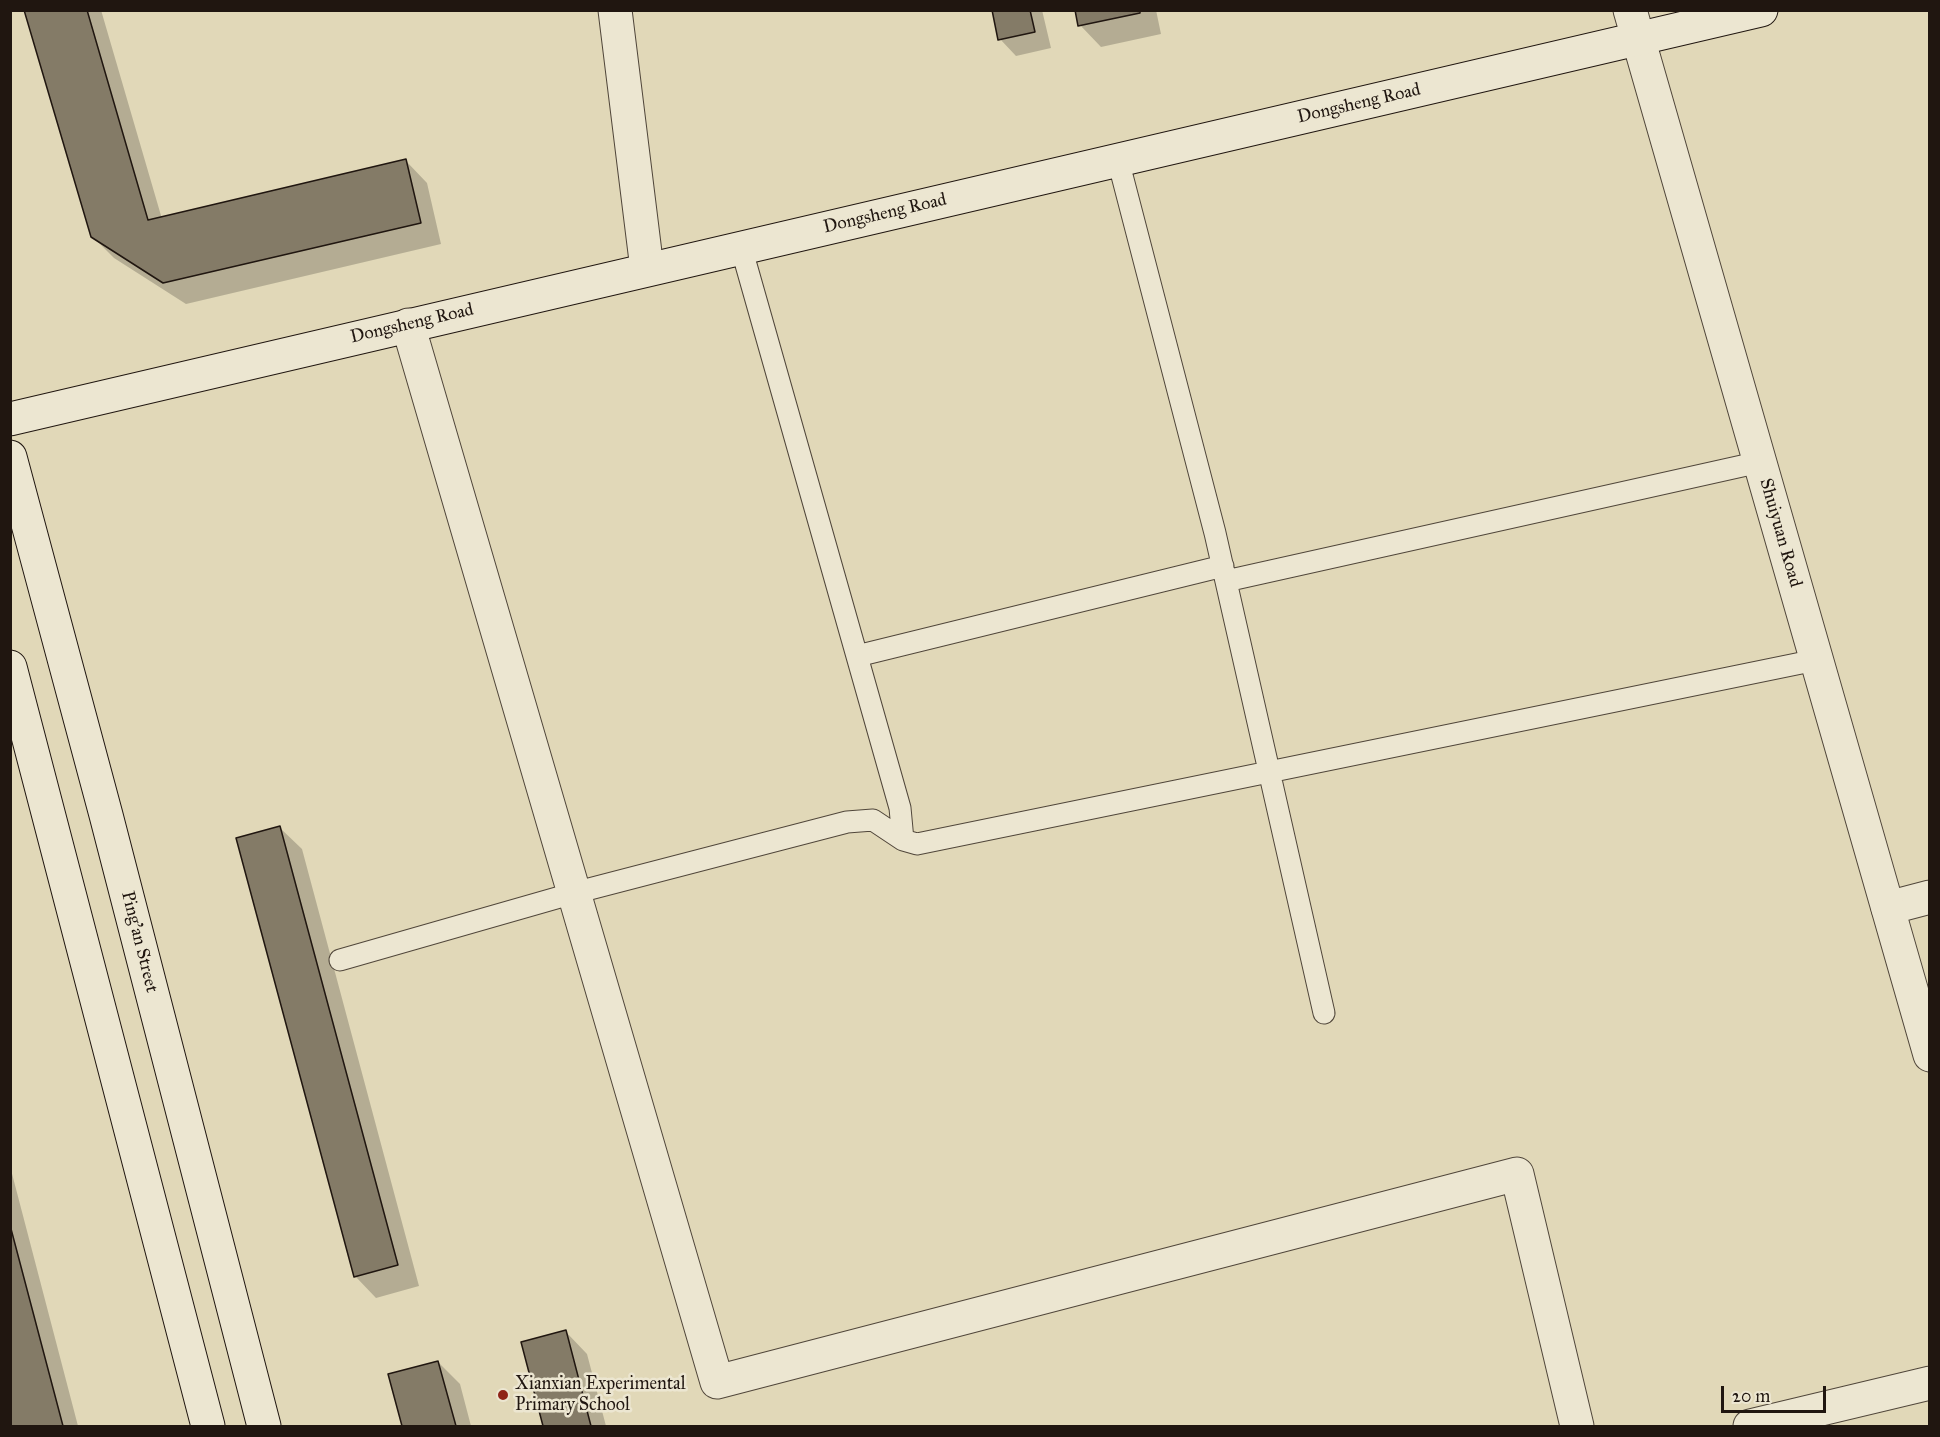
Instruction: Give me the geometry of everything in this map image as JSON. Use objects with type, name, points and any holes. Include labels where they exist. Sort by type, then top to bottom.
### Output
[{"type":"street","points":[[615,10],[647,269]]},
{"type":"street","name":"Dongsheng Road","points":[[10,418],[1118,160],[1634,25],[1761,10]]},
{"type":"street","name":"Shuiyuan Road","points":[[1634,25],[1929,1054]]},
{"type":"street","points":[[408,325],[717,1382],[1517,1174],[1577,1426]]},
{"type":"street","name":"Ping'an Street","points":[[10,458],[103,803],[264,1426]]},
{"type":"street","points":[[10,667],[208,1426]]},
{"type":"street","points":[[1888,908],[1929,897]]},
{"type":"street","points":[[1750,1426],[1929,1383]]},
{"type":"lane","points":[[1118,160],[1224,573],[1324,1013]]},
{"type":"lane","points":[[741,247],[900,808],[903,840]]},
{"type":"lane","points":[[857,657],[1224,573],[1760,462]]},
{"type":"lane","points":[[340,960],[574,893],[847,822],[873,820],[903,840],[917,844],[1816,660]]},
{"type":"building","points":[[24,10],[87,10],[148,220],[406,159],[421,223],[163,283],[91,237]]},
{"type":"building","points":[[992,10],[1030,10],[1035,32],[998,40]]},
{"type":"building","points":[[1075,10],[1140,10],[1140,13],[1078,26]]},
{"type":"building","points":[[280,826],[398,1265],[354,1277],[236,838]]},
{"type":"building","points":[[10,1225],[63,1426],[10,1426]]},
{"type":"building","points":[[566,1330],[591,1426],[543,1426],[521,1342]]},
{"type":"building","points":[[438,1361],[456,1426],[402,1426],[388,1374]]},
{"type":"place","name":"Xianxian Experimental Primary School","points":[[503,1395]]}]
